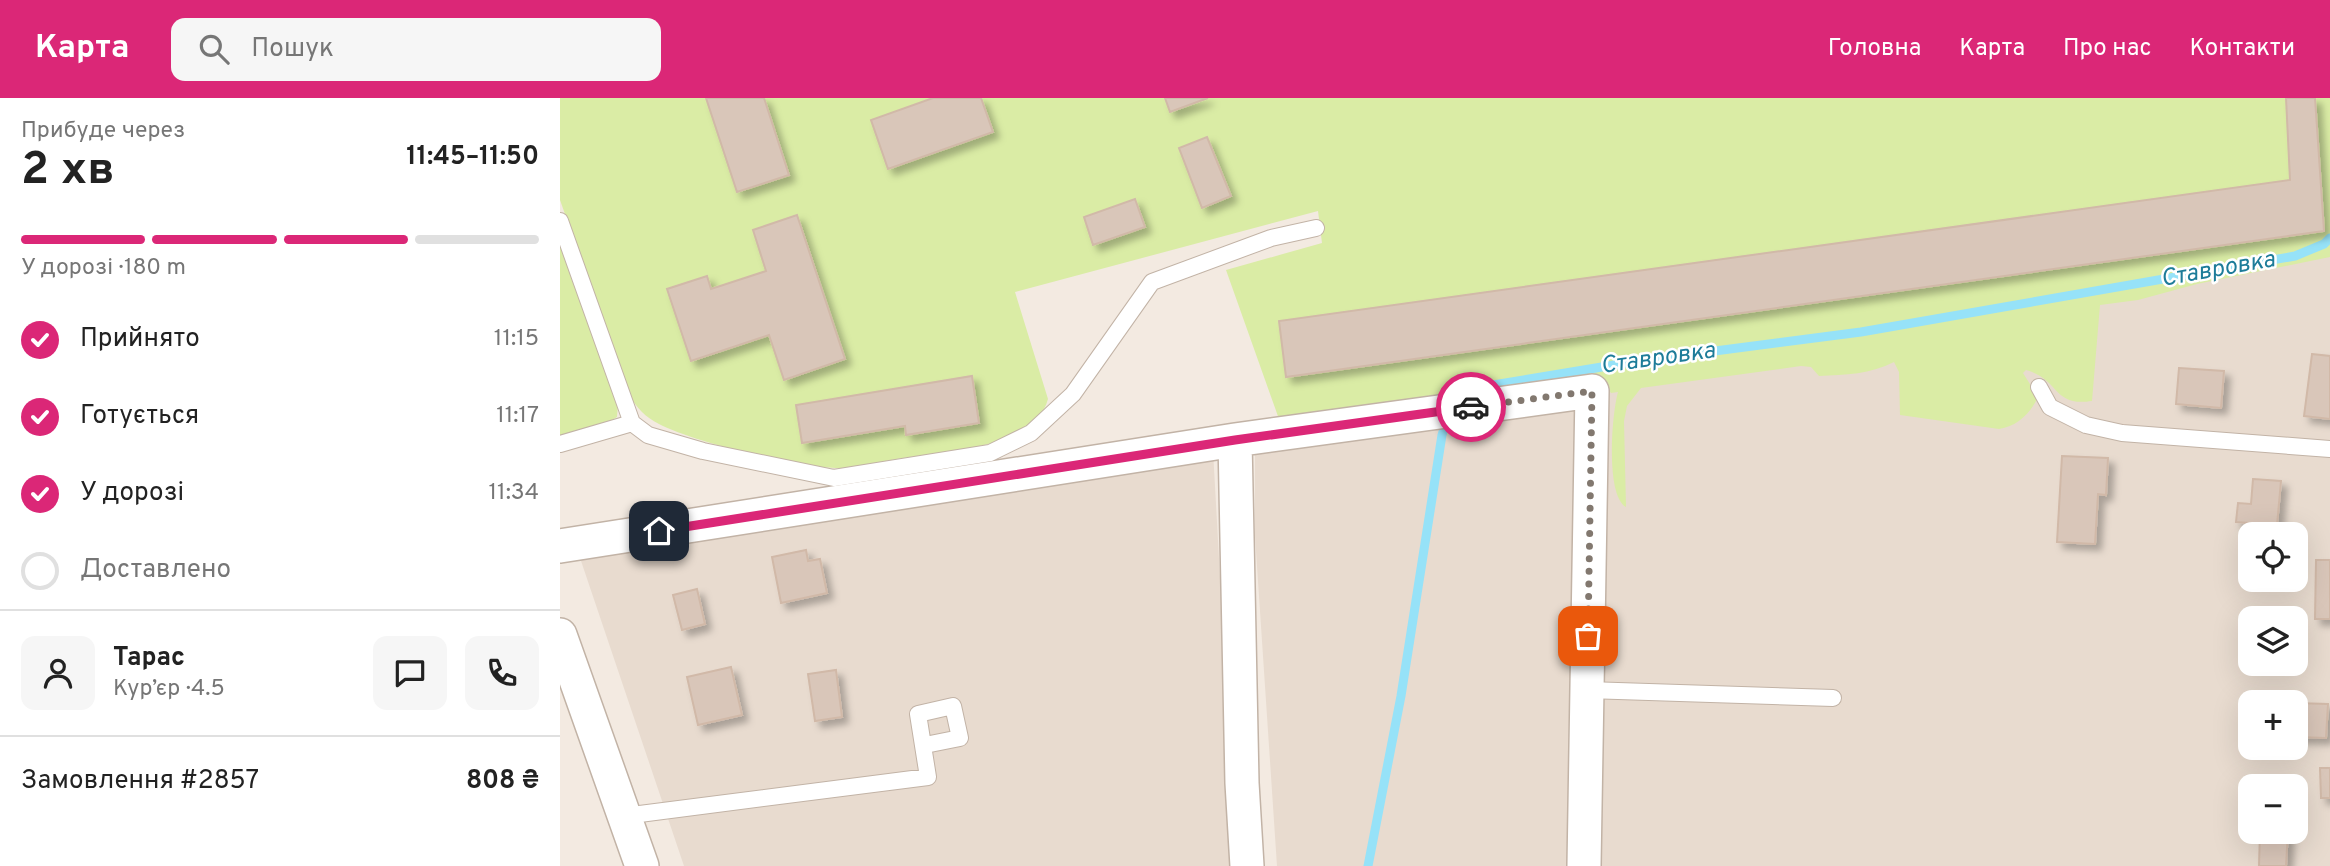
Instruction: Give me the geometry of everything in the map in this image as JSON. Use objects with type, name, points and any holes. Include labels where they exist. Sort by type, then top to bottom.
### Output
[{"type":"street","points":[[560,546],[1235,440],[1592,391],[1584,866]]},
{"type":"street","points":[[1235,440],[1242,783],[1247,866]]},
{"type":"street","points":[[560,635],[642,866]]},
{"type":"lane","points":[[560,221],[632,423],[648,435],[703,450],[834,478],[990,453],[1031,433],[1073,394],[1152,282],[1271,237],[1316,228]]},
{"type":"lane","points":[[2039,387],[2050,407],[2086,425],[2122,433],[2330,449]]},
{"type":"lane","points":[[560,444],[632,423]]},
{"type":"lane","points":[[1587,690],[1833,698]]},
{"type":"lane","points":[[624,816],[928,777],[925,745]]},
{"type":"shaded area","points":[[2330,230],[2330,866],[1277,866],[1255,536],[1255,455],[1280,422]]},
{"type":"shaded area","points":[[1213,450],[1236,866],[684,866],[578,552]]},
{"type":"green space","points":[[560,98],[706,98],[737,192],[789,175],[764,98],[933,98],[889,169],[992,132],[981,98],[1165,98],[1170,111],[1208,98],[2286,98],[2290,180],[1279,321],[1286,377],[2323,231],[2315,98],[2330,98],[2330,257],[2197,284],[2138,300],[2100,305],[2092,401],[2070,400],[2045,379],[2026,370],[2023,373],[2038,397],[2031,409],[2012,425],[1999,429],[1900,415],[1899,372],[1894,362],[1876,369],[1848,374],[1819,376],[1811,367],[1801,366],[1641,388],[1627,406],[1624,421],[1626,507],[1619,499],[1613,471],[1612,434],[1618,392],[1611,393],[1605,384],[1280,422],[1226,270],[1322,243],[1318,211],[1015,292],[1048,399],[1040,415],[1026,428],[986,445],[839,468],[799,464],[721,446],[675,431],[642,412],[629,395],[560,200]],"holes":[[[1207,137],[1231,196],[1203,208],[1179,148]],[[1135,199],[1144,227],[1093,245],[1084,217]],[[797,215],[845,359],[784,379],[769,335],[691,361],[667,289],[706,276],[711,289],[766,271],[753,230]],[[972,376],[979,423],[907,435],[905,426],[803,442],[796,405]]]},
{"type":"green space","points":[[560,239],[618,404],[617,417],[612,420],[560,436]]},
{"type":"building","points":[[706,98],[764,98],[789,175],[737,192]]},
{"type":"building","points":[[933,98],[981,98],[993,132],[888,169],[871,120]]},
{"type":"building","points":[[1165,98],[1208,98],[1170,112]]},
{"type":"building","points":[[2286,98],[2315,98],[2324,231],[1286,377],[1279,321],[2290,180]]},
{"type":"building","points":[[1207,137],[1231,196],[1202,208],[1179,148]]},
{"type":"building","points":[[1135,199],[1145,227],[1093,245],[1084,217]]},
{"type":"building","points":[[797,215],[845,359],[784,380],[769,335],[691,361],[667,289],[707,276],[711,289],[766,271],[753,230]]},
{"type":"building","points":[[2312,354],[2330,356],[2330,419],[2304,416]]},
{"type":"building","points":[[2179,368],[2224,371],[2221,408],[2176,404]]},
{"type":"building","points":[[972,376],[979,423],[906,435],[905,426],[802,443],[796,405]]},
{"type":"building","points":[[2062,456],[2108,458],[2106,495],[2098,494],[2095,544],[2057,542]]},
{"type":"building","points":[[2253,479],[2281,481],[2277,522],[2236,522],[2238,503],[2251,504]]},
{"type":"building","points":[[806,550],[808,561],[820,559],[827,593],[781,603],[772,557]]},
{"type":"building","points":[[2316,560],[2330,560],[2330,619],[2315,619]]},
{"type":"building","points":[[697,589],[705,624],[682,630],[673,595]]},
{"type":"building","points":[[731,667],[742,715],[698,725],[687,677]]},
{"type":"building","points":[[836,670],[842,717],[815,721],[808,674]]},
{"type":"building","points":[[2308,703],[2328,704],[2326,738],[2308,737]]},
{"type":"building","points":[[2320,768],[2330,768],[2330,798],[2321,798]]},
{"type":"building","points":[[2260,844],[2287,844],[2286,866],[2259,866]]},
{"type":"waterway","name":"Ставровка","points":[[1457,398],[1469,389],[1638,361],[1861,332],[2295,256],[2324,244],[2330,238]]},
{"type":"waterway","name":"Ставровка","points":[[1368,866],[1401,696],[1442,435],[1448,416]]},
{"type":"way so far","points":[[1471,407],[1592,391],[1588,636]]},
{"type":"route","points":[[659,531],[1235,440],[1471,407]]}]
